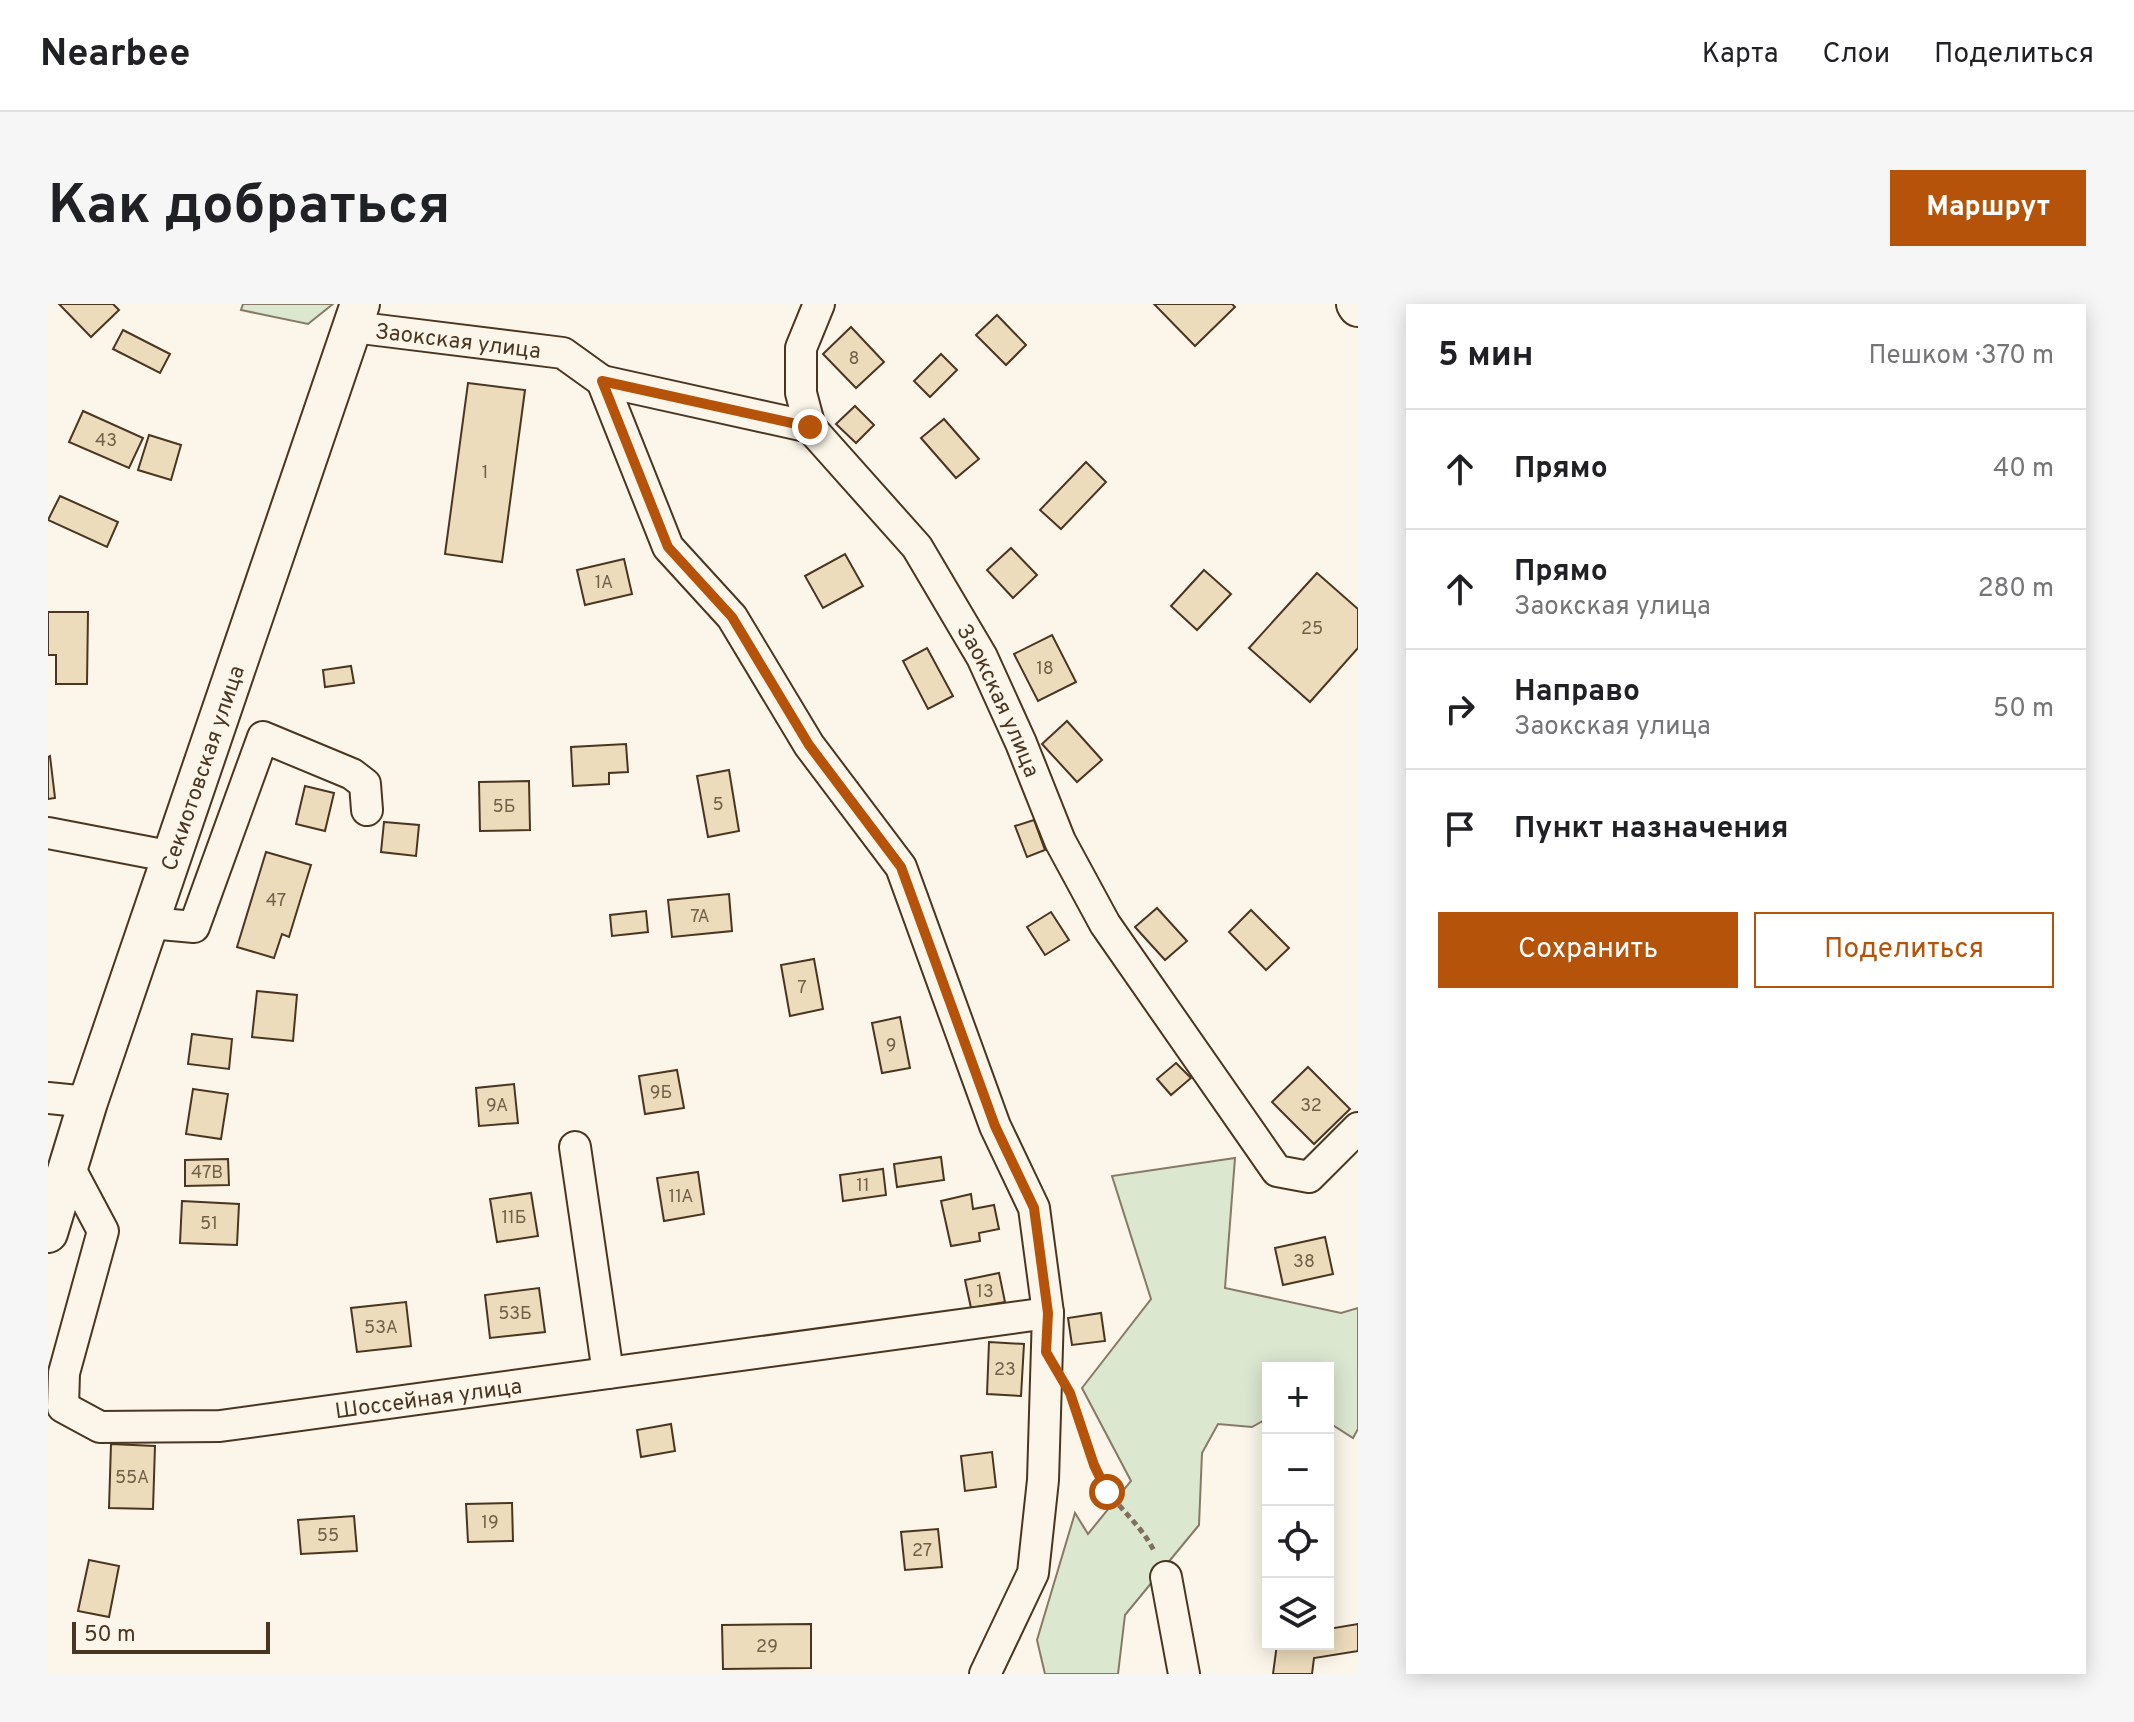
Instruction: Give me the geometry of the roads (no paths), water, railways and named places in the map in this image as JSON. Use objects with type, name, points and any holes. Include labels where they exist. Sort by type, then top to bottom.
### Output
[{"type":"main road","name":"Секиотовская улица","points":[[48,1233],[88,1102],[356,315]]},
{"type":"street","points":[[810,427],[801,393],[801,348],[819,304]]},
{"type":"street","name":"Заокская улица","points":[[356,315],[563,353],[602,381],[810,427],[917,547],[982,657],[1060,841],[1105,924],[1277,1171],[1309,1177],[1358,1128]]},
{"type":"street","points":[[602,381],[668,547],[732,617],[809,745],[901,867],[995,1126],[1034,1208],[1048,1313],[1043,1480],[1033,1573],[985,1674]]},
{"type":"street","points":[[150,923],[194,927],[263,737],[352,774],[365,784],[367,810]]},
{"type":"street","points":[[48,833],[173,857]]},
{"type":"street","points":[[48,1098],[88,1102]]},
{"type":"street","points":[[575,1147],[608,1373]]},
{"type":"street","name":"Шоссейная улица","points":[[69,1167],[103,1231],[64,1373],[63,1407],[100,1427],[220,1426],[1048,1313]]},
{"type":"street","points":[[1166,1577],[1184,1674]]}]
